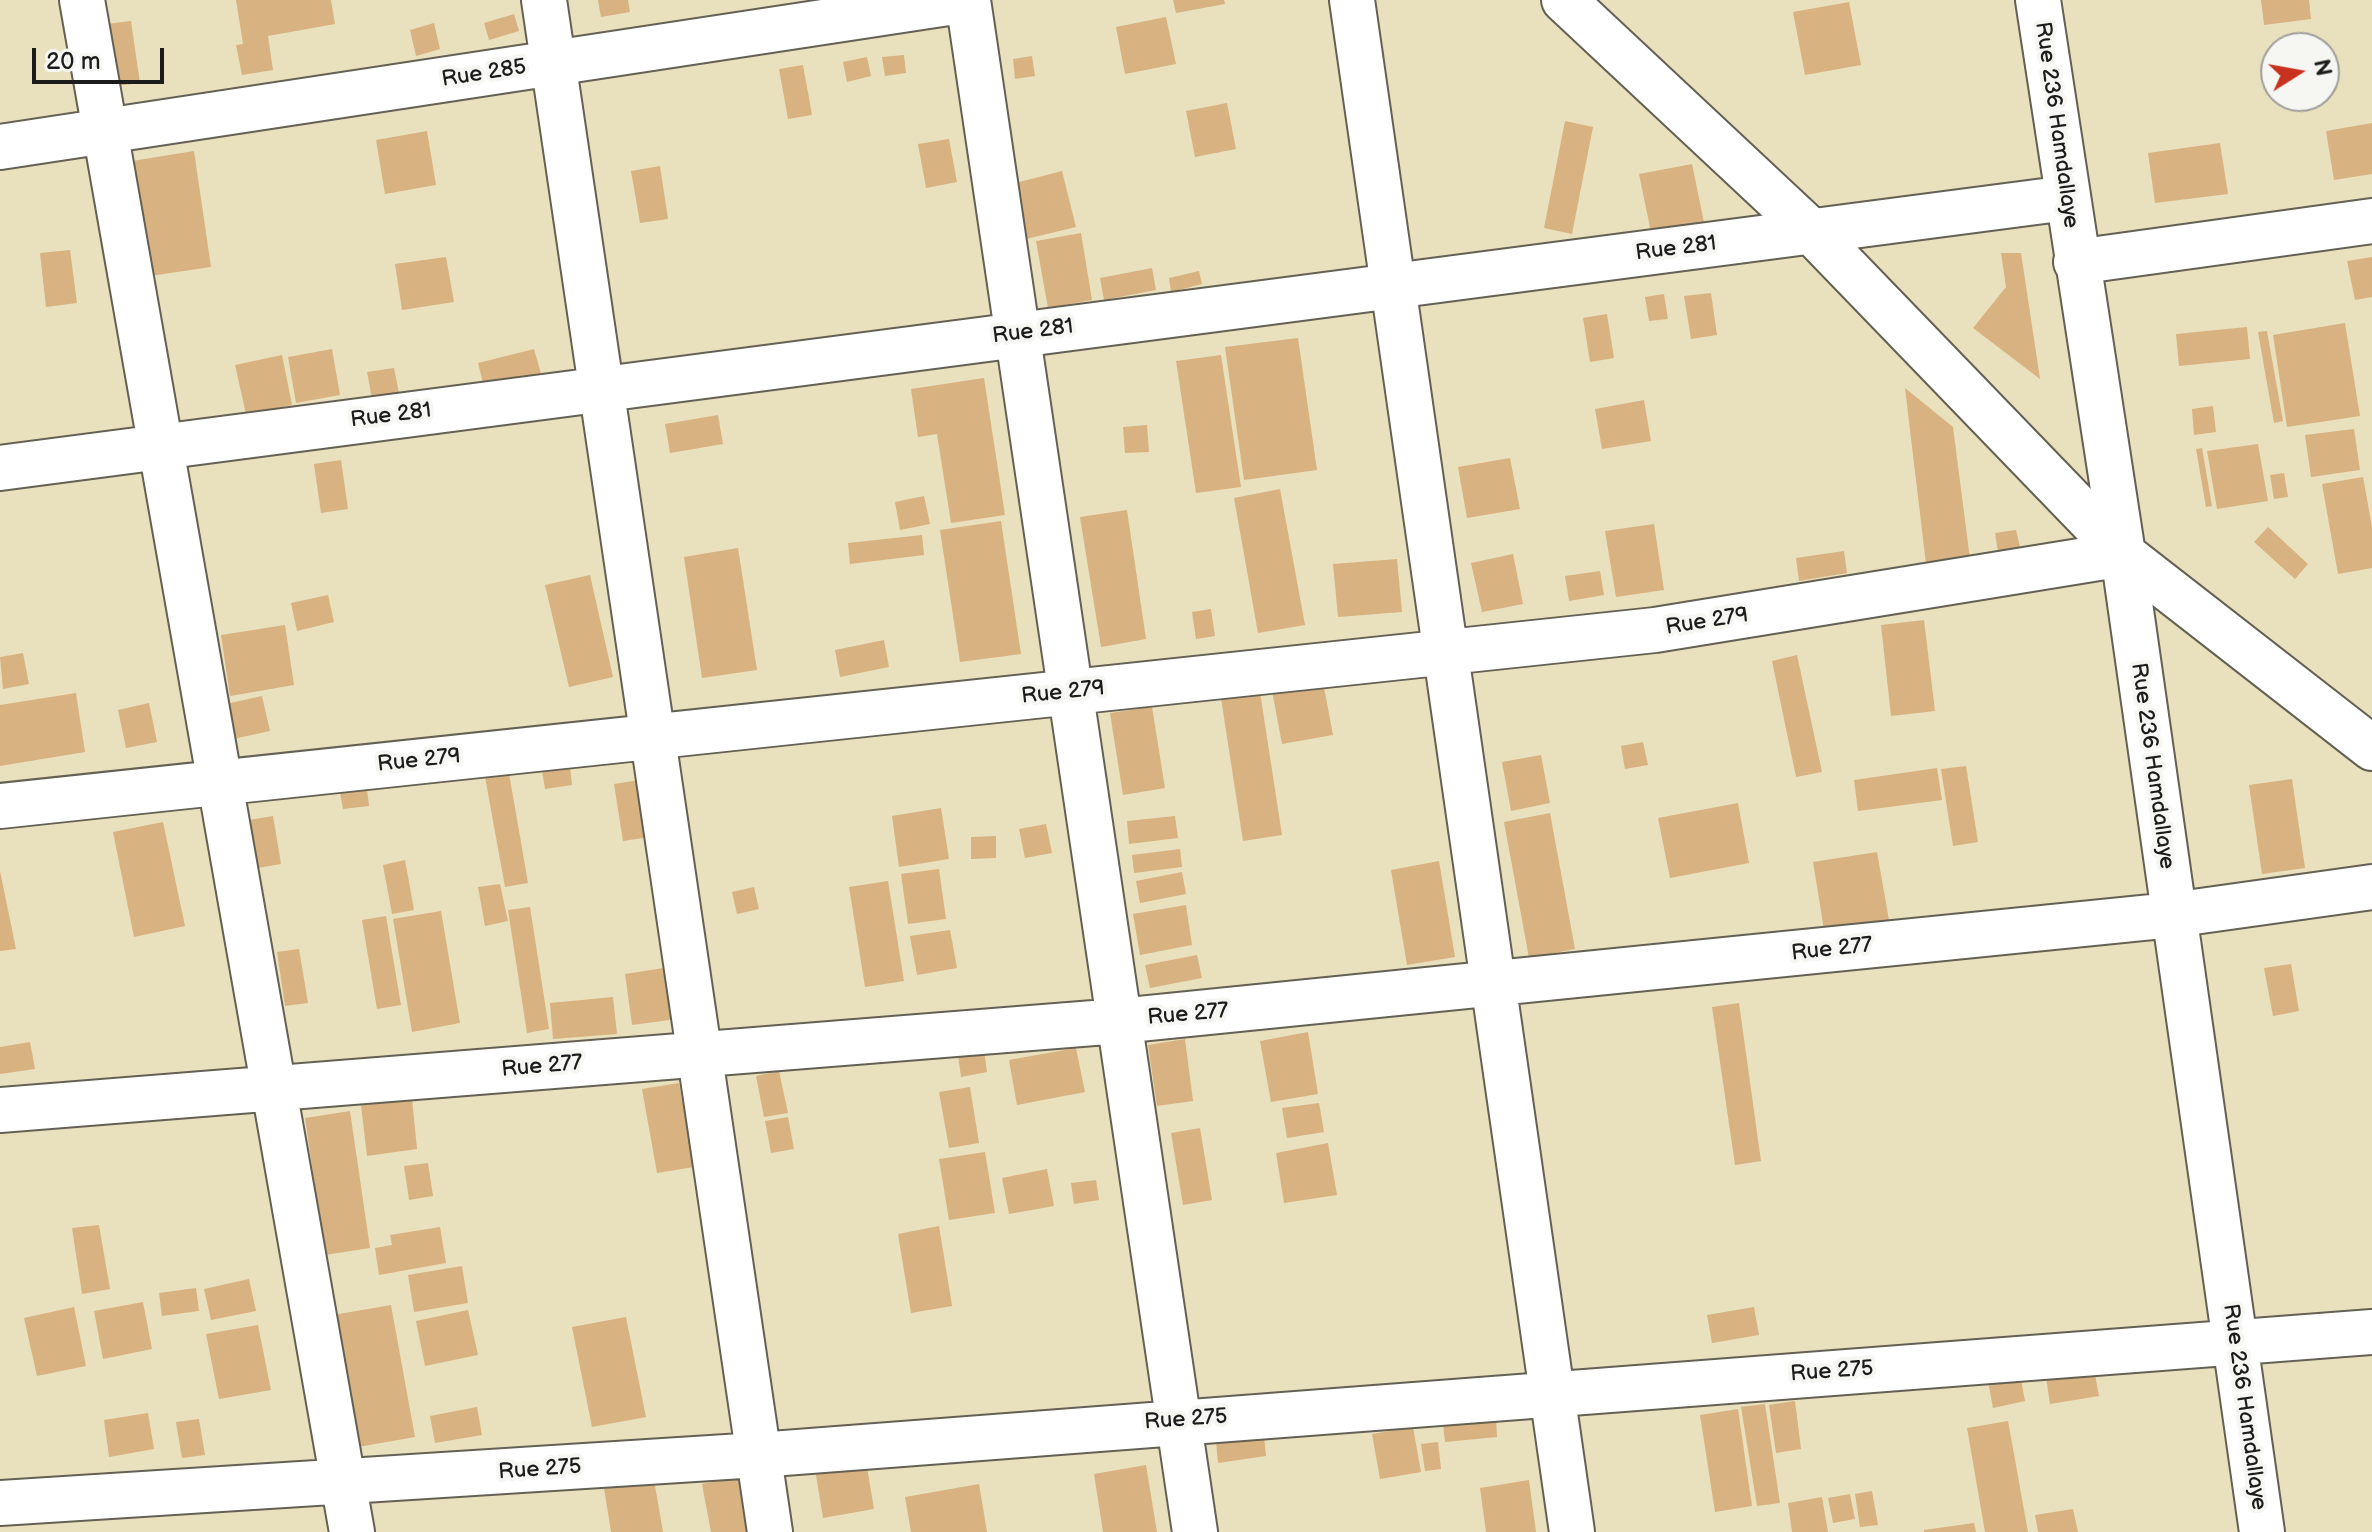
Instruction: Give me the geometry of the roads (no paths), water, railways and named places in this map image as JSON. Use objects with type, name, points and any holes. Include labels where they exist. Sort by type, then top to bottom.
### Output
[{"type":"street","points":[[82,0],[352,1532]]},
{"type":"street","points":[[544,0],[770,1532]]},
{"type":"street","points":[[968,0],[1195,1532]]},
{"type":"street","name":"Rue 285","points":[[0,147],[968,0]]},
{"type":"street","points":[[1352,0],[1390,286],[1572,1532]]},
{"type":"street","points":[[1564,0],[1811,231],[2123,554],[2372,748]]},
{"type":"street","name":"Rue 236 Hamdallaye","points":[[2038,0],[2123,554],[2262,1532]]},
{"type":"street","name":"Rue 281","points":[[0,468],[2067,198]]},
{"type":"street","points":[[2076,262],[2372,221]]},
{"type":"street","name":"Rue 279","points":[[0,806],[1655,630],[2123,554]]},
{"type":"street","name":"Rue 277","points":[[0,1110],[1119,1021],[2172,915],[2372,887]]},
{"type":"street","name":"Rue 275","points":[[0,1503],[758,1455],[2372,1332]]}]
